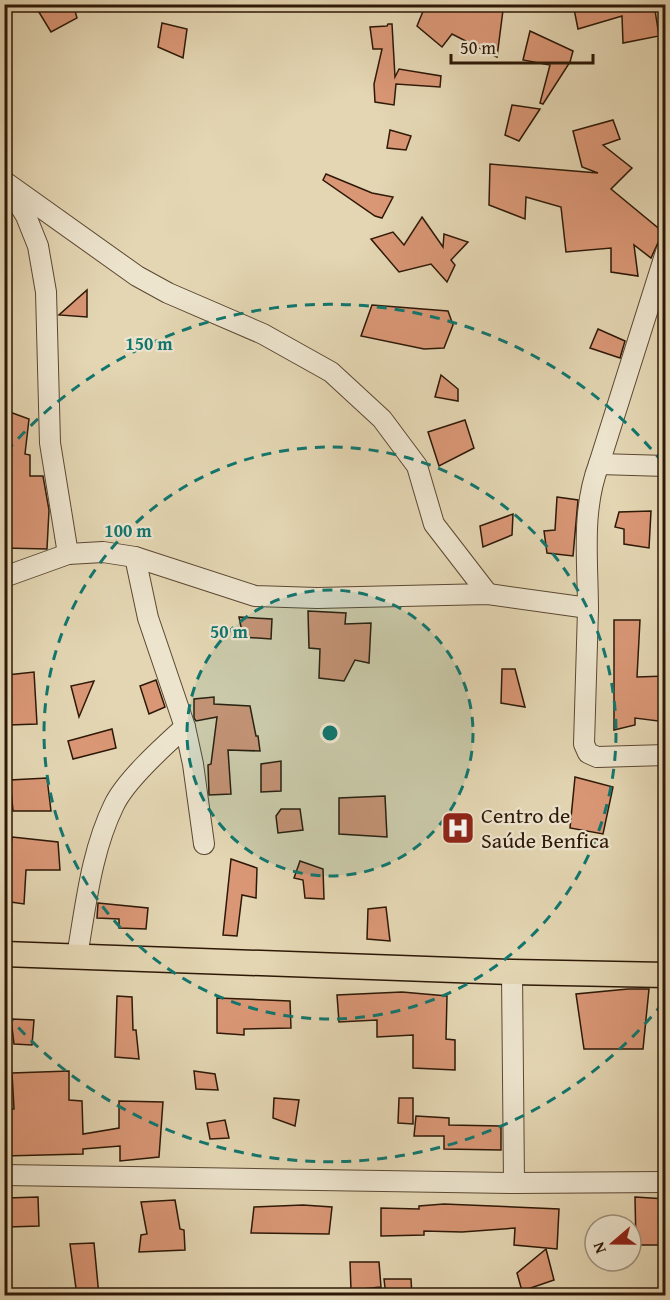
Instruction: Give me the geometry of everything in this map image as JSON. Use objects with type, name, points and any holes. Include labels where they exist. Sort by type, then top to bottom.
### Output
[{"type":"main road","points":[[4,954],[512,972],[666,975]]},
{"type":"street","points":[[5,182],[26,216],[38,246],[46,292],[50,444],[68,554]]},
{"type":"street","points":[[5,182],[137,276],[168,293],[263,334],[331,372],[382,419],[417,466],[434,524],[488,594]]},
{"type":"street","points":[[666,252],[591,486],[586,527],[588,608],[584,744],[588,753],[597,757],[666,755]]},
{"type":"street","points":[[599,465],[666,466]]},
{"type":"street","points":[[4,577],[68,554],[103,552],[135,557],[255,596],[317,598],[488,594],[588,608]]},
{"type":"street","points":[[135,557],[148,618],[185,727],[193,764],[204,843]]},
{"type":"street","points":[[77,956],[92,865],[115,803],[152,758],[185,727]]},
{"type":"street","points":[[512,972],[514,1183]]},
{"type":"street","points":[[4,1175],[514,1183],[666,1182]]},
{"type":"building","points":[[34,4],[73,4],[77,18],[51,32]]},
{"type":"building","points":[[426,4],[496,4],[503,10],[497,57],[452,34],[442,47],[417,26]]},
{"type":"building","points":[[573,4],[654,4],[659,36],[623,43],[622,16],[578,29]]},
{"type":"building","points":[[162,23],[187,29],[183,58],[158,47]]},
{"type":"building","points":[[392,24],[395,77],[399,69],[441,76],[440,87],[396,84],[394,105],[375,102],[374,84],[382,49],[373,49],[370,27],[387,26]]},
{"type":"building","points":[[530,31],[573,51],[570,62],[543,104],[540,103],[550,65],[523,60]]},
{"type":"building","points":[[512,105],[540,109],[519,141],[505,135]]},
{"type":"building","points":[[613,120],[620,139],[603,145],[632,168],[611,189],[663,232],[651,258],[634,245],[638,276],[611,272],[611,248],[566,252],[561,207],[526,197],[525,219],[489,205],[490,164],[598,173],[582,167],[573,131]]},
{"type":"building","points":[[390,130],[411,136],[406,150],[387,148]]},
{"type":"building","points":[[326,174],[372,193],[393,197],[382,218],[375,216],[323,180]]},
{"type":"building","points":[[422,217],[443,247],[444,234],[468,242],[451,260],[455,265],[447,282],[431,264],[399,272],[371,239],[393,232],[404,245]]},
{"type":"building","points":[[87,290],[87,317],[59,315]]},
{"type":"building","points":[[372,305],[448,311],[453,325],[444,348],[424,349],[361,336]]},
{"type":"building","points":[[598,329],[625,341],[620,358],[590,348]]},
{"type":"building","points":[[441,375],[458,389],[458,401],[435,397]]},
{"type":"building","points":[[7,411],[29,419],[25,454],[30,455],[30,476],[43,476],[49,510],[47,549],[4,548],[4,416]]},
{"type":"building","points":[[465,420],[474,448],[439,466],[428,432]]},
{"type":"building","points":[[557,497],[578,500],[573,556],[547,553],[544,531],[555,530]]},
{"type":"building","points":[[651,511],[649,548],[624,544],[624,529],[615,527],[619,512]]},
{"type":"building","points":[[513,514],[512,535],[483,547],[480,526]]},
{"type":"building","points":[[308,611],[346,613],[345,624],[371,623],[369,663],[355,660],[344,681],[319,678],[320,649],[309,648]]},
{"type":"building","points":[[239,617],[272,619],[271,639],[243,637]]},
{"type":"building","points":[[614,620],[640,620],[637,677],[666,676],[666,722],[635,718],[635,725],[614,730]]},
{"type":"building","points":[[502,669],[515,669],[525,707],[501,703]]},
{"type":"building","points":[[34,672],[37,724],[9,725],[7,675]]},
{"type":"building","points":[[156,680],[165,707],[149,714],[140,686]]},
{"type":"building","points":[[94,681],[79,717],[71,686]]},
{"type":"building","points":[[214,697],[214,704],[250,706],[256,736],[258,736],[260,751],[228,750],[231,794],[209,795],[208,765],[211,764],[217,717],[196,721],[194,718],[194,699]]},
{"type":"building","points":[[112,729],[116,748],[73,759],[68,741]]},
{"type":"building","points":[[281,761],[281,791],[261,792],[261,764]]},
{"type":"building","points":[[575,777],[613,787],[603,834],[570,828]]},
{"type":"building","points":[[47,778],[51,811],[13,811],[10,780]]},
{"type":"building","points":[[385,796],[387,837],[339,834],[339,798]]},
{"type":"building","points":[[281,809],[300,809],[303,830],[278,833],[276,816]]},
{"type":"building","points":[[12,837],[58,842],[60,870],[26,870],[24,904],[4,901]]},
{"type":"building","points":[[231,859],[257,868],[256,898],[242,895],[237,936],[223,935]]},
{"type":"building","points":[[300,861],[323,869],[324,899],[305,898],[303,880],[294,878]]},
{"type":"building","points":[[98,903],[148,908],[146,929],[119,928],[119,919],[97,918]]},
{"type":"building","points":[[386,907],[390,941],[367,939],[368,909]]},
{"type":"building","points":[[649,989],[643,1049],[584,1049],[576,994]]},
{"type":"building","points":[[402,992],[447,996],[446,1039],[455,1040],[455,1070],[413,1068],[413,1035],[377,1037],[377,1020],[339,1022],[337,995]]},
{"type":"building","points":[[117,996],[132,997],[133,1030],[136,1030],[139,1059],[115,1057]]},
{"type":"building","points":[[217,998],[290,1001],[291,1028],[244,1029],[244,1035],[217,1033]]},
{"type":"building","points":[[11,1019],[34,1020],[32,1045],[14,1044]]},
{"type":"building","points":[[69,1071],[69,1100],[82,1101],[83,1134],[119,1128],[119,1101],[163,1102],[159,1157],[120,1161],[120,1146],[83,1149],[83,1154],[4,1156],[4,1108],[14,1109],[12,1073]]},
{"type":"building","points":[[194,1071],[215,1074],[218,1090],[196,1089]]},
{"type":"building","points":[[274,1098],[299,1100],[295,1126],[273,1118]]},
{"type":"building","points":[[399,1098],[413,1098],[413,1124],[398,1123]]},
{"type":"building","points":[[416,1116],[449,1118],[449,1125],[501,1126],[501,1150],[444,1149],[444,1136],[414,1136]]},
{"type":"building","points":[[225,1120],[229,1138],[210,1139],[207,1123]]},
{"type":"building","points":[[38,1197],[39,1226],[8,1227],[7,1198]]},
{"type":"building","points":[[635,1197],[666,1199],[666,1245],[643,1245],[643,1213],[635,1213]]},
{"type":"building","points":[[175,1200],[180,1229],[184,1230],[185,1250],[139,1252],[141,1235],[147,1234],[141,1202]]},
{"type":"building","points":[[444,1204],[559,1209],[557,1249],[514,1245],[515,1228],[462,1232],[424,1231],[424,1235],[381,1236],[381,1208],[419,1209],[419,1206]]},
{"type":"building","points":[[303,1205],[332,1207],[329,1234],[251,1233],[254,1207]]},
{"type":"building","points":[[94,1243],[99,1296],[77,1296],[70,1244]]},
{"type":"building","points":[[546,1249],[554,1280],[522,1291],[517,1273]]},
{"type":"building","points":[[350,1262],[379,1262],[381,1287],[351,1290]]},
{"type":"building","points":[[384,1279],[411,1279],[412,1296],[386,1296]]},
{"type":"place","name":"Centro de Saúde Benfica","points":[[458,828]]}]
